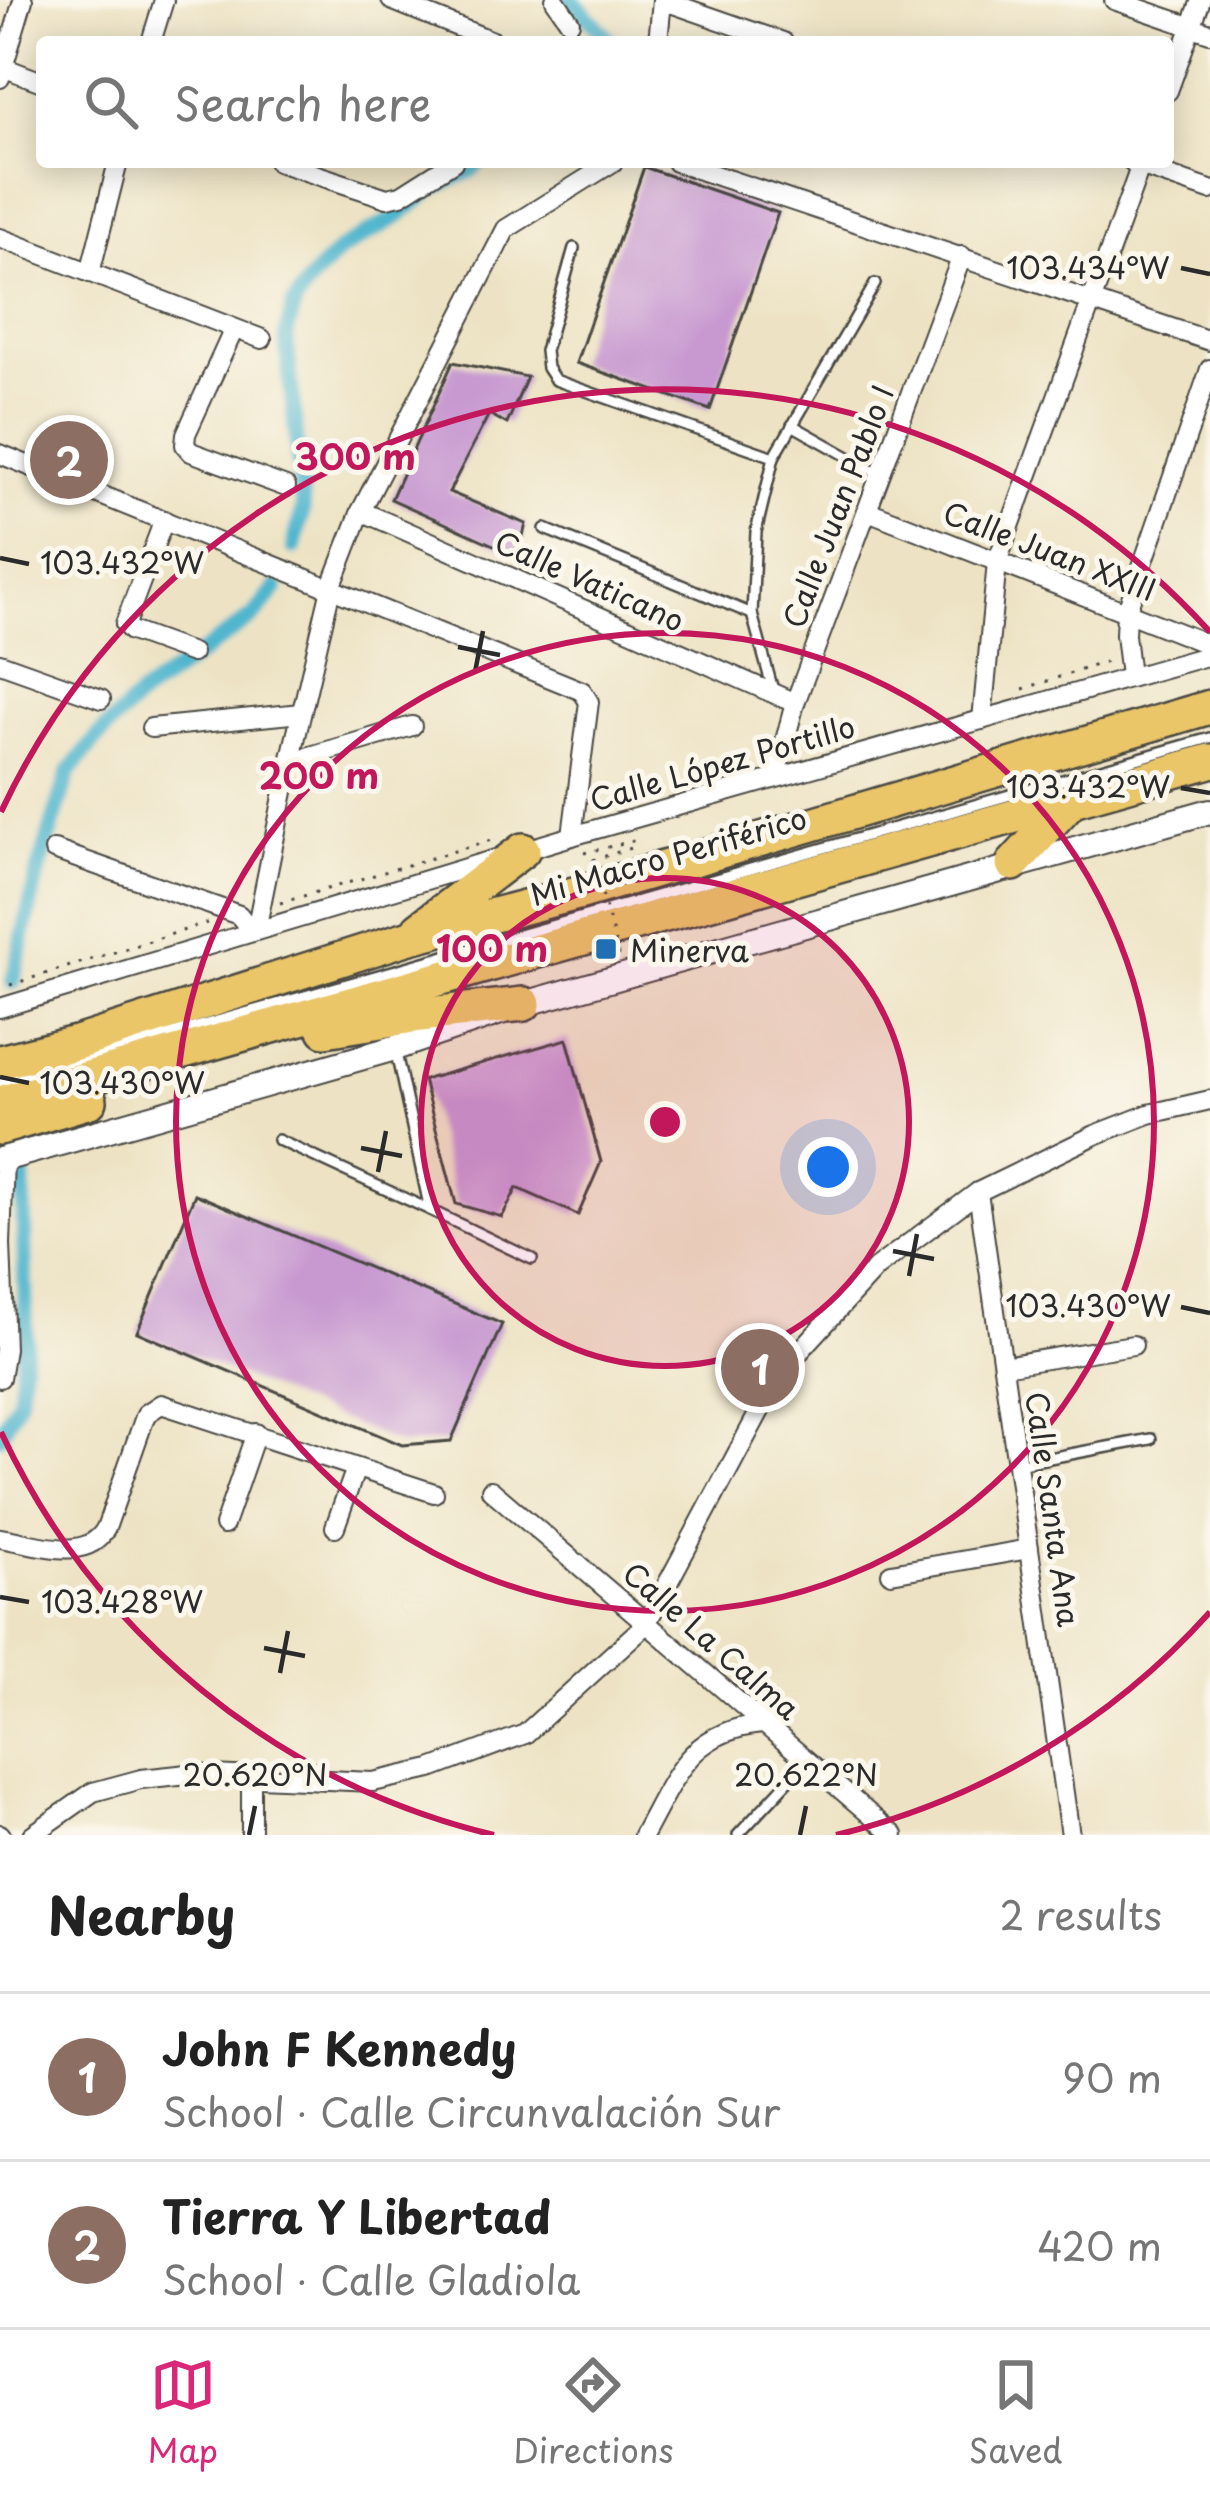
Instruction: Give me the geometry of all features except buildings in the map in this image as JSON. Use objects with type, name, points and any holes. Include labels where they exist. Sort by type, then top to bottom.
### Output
[{"type":"highway","points":[[0,1062],[76,1043],[406,938],[1198,719]]},
{"type":"highway","points":[[0,1103],[1210,761]]},
{"type":"highway","points":[[1013,864],[1070,802]]},
{"type":"highway","points":[[406,938],[523,850]]},
{"type":"highway","points":[[1,1149],[323,1030],[535,964],[569,942]]},
{"type":"highway","points":[[323,1030],[524,1004]]},
{"type":"street","points":[[23,0],[1,71],[36,80]]},
{"type":"street","points":[[154,36],[164,0]]},
{"type":"street","points":[[391,0],[480,36]]},
{"type":"street","points":[[556,0],[570,22]]},
{"type":"street","points":[[659,36],[662,0],[766,36]]},
{"type":"street","points":[[1114,0],[1201,30]]},
{"type":"street","points":[[1174,80],[1201,30],[1201,0]]},
{"type":"street","points":[[90,272],[116,168]]},
{"type":"street","points":[[296,168],[387,198],[401,195],[444,168]]},
{"type":"street","points":[[254,931],[331,588],[361,511],[506,229],[603,168]]},
{"type":"street","points":[[694,168],[1210,341]]},
{"type":"street","points":[[982,720],[997,562],[1135,168]]},
{"type":"street","points":[[1151,168],[1210,190]]},
{"type":"street","points":[[0,238],[262,339]]},
{"type":"street","name":"Calle Juan Pablo I","points":[[775,778],[795,703],[962,256]]},
{"type":"street","points":[[234,329],[185,445],[191,452],[286,487]]},
{"type":"street","points":[[1130,676],[1126,613],[1210,369]]},
{"type":"street","points":[[0,454],[587,695],[572,836]]},
{"type":"street","name":"Calle Vaticano","points":[[361,511],[795,703]]},
{"type":"street","name":"Calle Juan XXIII","points":[[868,512],[1210,645]]},
{"type":"street","points":[[164,520],[125,624],[131,631],[192,653]]},
{"type":"street","name":"Calle López Portillo","points":[[0,1008],[523,850],[1210,655]]},
{"type":"street","points":[[0,663],[101,699]]},
{"type":"street","points":[[151,728],[301,712]]},
{"type":"street","points":[[290,762],[412,726]]},
{"type":"street","points":[[0,1378],[5,1349],[1,1149],[395,1048],[524,1004],[1210,811]]},
{"type":"street","points":[[54,850],[238,915],[254,931]]},
{"type":"street","points":[[32,1835],[71,1805],[117,1784],[188,1774],[373,1782],[496,1748],[525,1734],[646,1624],[780,1373],[876,1268],[978,1192],[1149,1114],[1210,1100]]},
{"type":"street","name":"Calle Santa Ana","points":[[978,1192],[1070,1835]]},
{"type":"street","points":[[1003,1366],[1133,1345]]},
{"type":"street","points":[[0,1538],[78,1549],[98,1541],[146,1414],[168,1404],[434,1493]]},
{"type":"street","points":[[224,1526],[256,1433]]},
{"type":"street","points":[[334,1528],[356,1468]]},
{"type":"street","name":"Calle La Calma","points":[[491,1490],[889,1833]]},
{"type":"street","points":[[891,1573],[1029,1549]]},
{"type":"street","points":[[643,1835],[681,1766],[701,1744],[733,1727],[763,1724]]},
{"type":"street","points":[[251,1777],[251,1835]]},
{"type":"lane","points":[[574,248],[545,351],[547,368],[555,380],[774,457]]},
{"type":"lane","points":[[774,693],[752,614],[756,532],[774,457],[875,284]]},
{"type":"lane","points":[[792,425],[881,475]]},
{"type":"lane","points":[[545,529],[752,614]]},
{"type":"lane","name":"Mi Macro Periférico","points":[[0,1071],[1198,719]]},
{"type":"lane","name":"Mi Macro Periférico","points":[[0,1083],[1210,738]]},
{"type":"lane","points":[[395,1048],[430,1210]]},
{"type":"lane","points":[[278,1140],[532,1259]]},
{"type":"lane","points":[[1017,1464],[1151,1439]]},
{"type":"lane","points":[[738,1835],[807,1761]]},
{"type":"path","points":[[584,854],[632,841],[634,847],[593,860],[619,957]]},
{"type":"waterway","points":[[572,0],[606,36]]},
{"type":"waterway","points":[[294,547],[303,507],[286,336],[294,304],[340,250],[400,215],[433,188],[473,168]]},
{"type":"waterway","points":[[13,982],[37,875],[69,772],[139,697],[255,615],[276,588]]},
{"type":"waterway","points":[[0,1436],[19,1399],[26,1336],[23,1170]]},
{"type":"place","name":"Tierra Y Libertad","points":[[69,460]]},
{"type":"place","name":"Minerva","points":[[606,949]]},
{"type":"place","name":"John F Kennedy","points":[[760,1368]]}]
